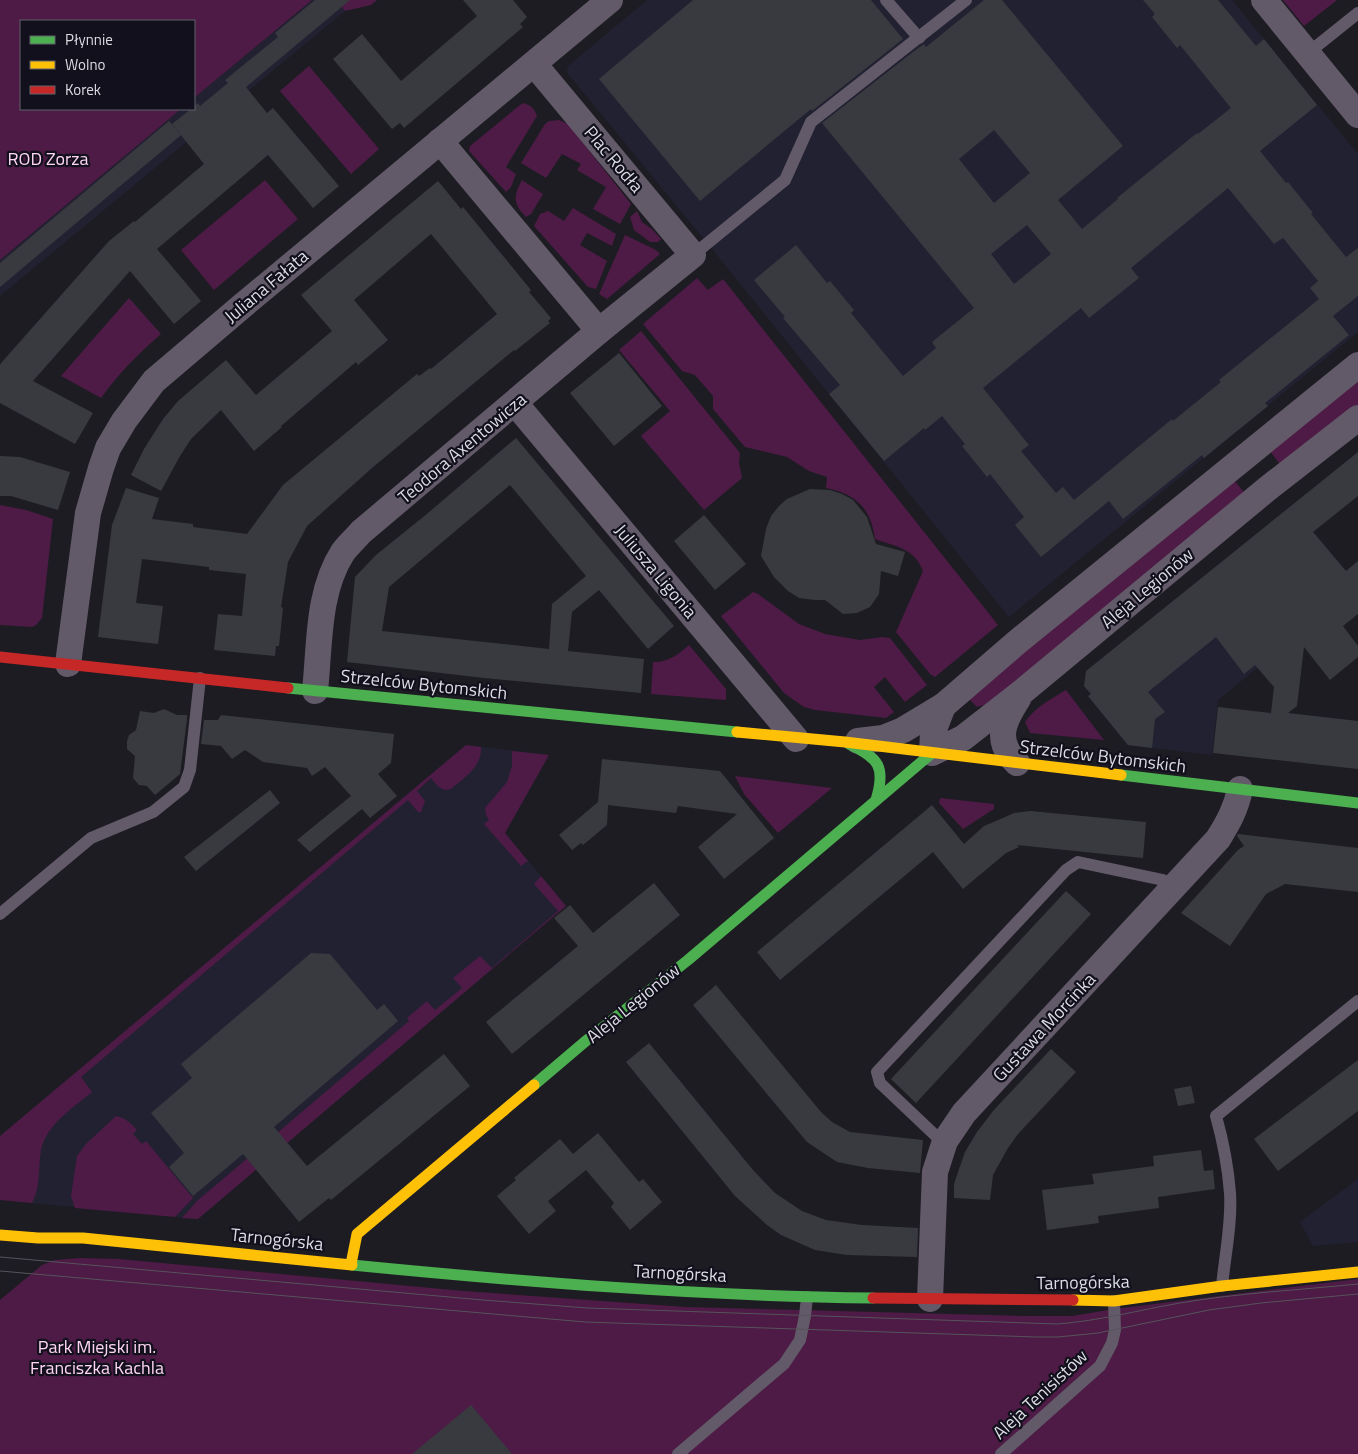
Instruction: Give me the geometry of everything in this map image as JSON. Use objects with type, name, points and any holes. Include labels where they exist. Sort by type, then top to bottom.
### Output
[{"type":"street","name":"Juliana Fałata","points":[[68,664],[88,513],[108,448],[128,414],[154,381],[610,0]]},
{"type":"street","points":[[1264,0],[1358,115]]},
{"type":"street","name":"Plac Rodła","points":[[534,64],[693,255]]},
{"type":"street","points":[[440,141],[599,331]]},
{"type":"street","name":"Teodora Axentowicza","points":[[315,691],[327,586],[343,551],[361,532],[599,331],[693,255]]},
{"type":"street","points":[[845,742],[882,738],[903,730],[943,706],[1016,642],[1358,365]]},
{"type":"street","name":"Juliusza Ligonia","points":[[515,403],[796,738]]},
{"type":"street","name":"Aleja Legionów","points":[[351,1264],[357,1234],[587,1040],[695,953],[932,752],[963,738],[1022,692],[1266,490],[1358,418]]},
{"type":"street","points":[[1242,460],[1266,490]]},
{"type":"street","name":"Strzelców Bytomskich","points":[[0,656],[315,691],[845,742],[1358,803]]},
{"type":"street","points":[[1017,763],[1008,754],[1004,742],[1003,729],[1007,717],[1022,692]]},
{"type":"street","points":[[932,752],[933,732],[943,706]]},
{"type":"street","name":"Strzelców Bytomskich","points":[[845,742],[869,753],[878,763],[881,776],[876,800]]},
{"type":"street","name":"Gustawa Morcinka","points":[[930,1299],[935,1172],[945,1141],[964,1113],[1218,839],[1237,804],[1240,789]]},
{"type":"street","name":"Tarnogórska","points":[[0,1235],[38,1238],[83,1238],[446,1274],[644,1289],[807,1297],[1114,1301],[1222,1286],[1358,1272]]},
{"type":"street","points":[[14,1246],[38,1238]]},
{"type":"lane","points":[[886,0],[918,38]]},
{"type":"lane","points":[[693,255],[785,180],[811,122],[966,0]]},
{"type":"lane","points":[[1308,54],[1358,13]]},
{"type":"lane","points":[[0,914],[91,838],[153,812],[184,787],[190,770],[200,678]]},
{"type":"lane","points":[[945,1141],[938,1137],[880,1083],[877,1072],[1066,870],[1078,862],[1163,880],[1172,888]]},
{"type":"lane","points":[[1222,1286],[1230,1194],[1224,1146],[1216,1116],[1358,1001]]},
{"type":"lane","points":[[678,1454],[784,1364],[800,1340],[807,1297]]},
{"type":"lane","name":"Aleja Tenisistów","points":[[1001,1454],[1100,1366],[1112,1342],[1115,1330],[1114,1301]]},
{"type":"shaded area","points":[[312,0],[336,0],[345,11],[0,296],[0,260],[180,110],[195,110],[195,97]]},
{"type":"shaded area","points":[[647,0],[1232,0],[1358,154],[1358,332],[1009,617],[567,72],[568,66]]},
{"type":"shaded area","points":[[1292,505],[1358,586],[1218,700],[1212,755],[1127,745],[1088,696],[1091,694],[1084,686]]},
{"type":"shaded area","points":[[466,745],[549,755],[505,833],[566,906],[198,1219],[0,1200],[0,1136]]},
{"type":"shaded area","points":[[1358,1179],[1358,1242],[1313,1246],[1300,1222]]},
{"type":"green space","name":"ROD Zorza","points":[[0,0],[312,0],[195,97],[195,20],[20,20],[20,110],[180,110],[0,260]]},
{"type":"green space","points":[[336,0],[377,0],[371,5],[345,11]]},
{"type":"green space","points":[[1283,0],[1337,0],[1304,26]]},
{"type":"green space","points":[[309,66],[379,149],[351,174],[280,91]]},
{"type":"green space","points":[[524,103],[535,111],[537,116],[506,167],[516,174],[511,187],[506,192],[469,151],[470,146]]},
{"type":"green space","points":[[559,120],[568,124],[631,204],[620,224],[593,209],[606,187],[577,170],[581,164],[562,154],[546,178],[521,163],[545,124],[549,121]]},
{"type":"green space","points":[[265,180],[298,219],[214,290],[181,250]]},
{"type":"green space","points":[[522,180],[543,194],[531,214],[526,217],[516,200],[517,191]]},
{"type":"green space","points":[[573,208],[616,234],[612,246],[587,233],[580,245],[607,261],[596,289],[588,287],[534,226],[540,214],[548,211],[564,221]]},
{"type":"green space","points":[[637,211],[642,222],[661,239],[658,242],[650,242],[634,230],[630,217]]},
{"type":"green space","points":[[625,235],[656,250],[660,254],[607,299],[599,294]]},
{"type":"green space","points":[[697,278],[708,290],[723,279],[998,625],[935,677],[930,674],[896,632],[923,571],[915,557],[904,549],[875,539],[866,511],[846,494],[826,488],[827,477],[809,471],[787,457],[745,447],[713,409],[713,396],[695,375],[682,371],[643,324]]},
{"type":"green space","points":[[129,298],[161,334],[129,364],[101,398],[61,376]]},
{"type":"green space","points":[[641,331],[740,453],[739,463],[742,478],[704,510],[641,436],[670,411],[619,350]]},
{"type":"green space","points":[[1358,378],[1358,405],[1282,467],[1270,451]]},
{"type":"green space","points":[[1234,480],[1246,495],[988,704],[977,707],[970,700],[971,693]]},
{"type":"green space","points":[[0,505],[26,510],[53,519],[42,618],[32,627],[0,625]]},
{"type":"green space","points":[[753,592],[799,624],[825,634],[860,640],[882,637],[890,638],[927,685],[905,702],[885,677],[874,687],[894,712],[886,718],[815,710],[804,707],[784,693],[721,616]]},
{"type":"green space","points":[[689,645],[726,689],[726,700],[651,694],[653,662],[677,655]]},
{"type":"green space","points":[[1066,690],[1104,740],[1030,733],[1025,722],[1029,717],[1044,704]]},
{"type":"green space","points":[[466,745],[481,747],[481,754],[476,766],[462,780],[451,789],[444,790],[431,778],[417,791],[425,801],[421,812],[418,812],[408,800],[81,1077],[92,1092],[62,1117],[44,1141],[41,1150],[37,1190],[32,1203],[0,1200],[0,1136]]},
{"type":"green space","points":[[512,751],[549,755],[505,833],[528,861],[521,866],[484,824],[489,820],[485,808],[507,782],[512,766]]},
{"type":"green space","points":[[735,776],[832,788],[778,833],[744,794]]},
{"type":"green space","points":[[940,798],[994,804],[994,809],[963,829],[939,803]]},
{"type":"green space","points":[[541,876],[566,906],[198,1219],[182,1218],[197,1201],[409,1021],[407,1018],[427,1001],[435,1010],[462,988],[453,978],[480,956],[492,968],[558,911],[534,884]]},
{"type":"green space","points":[[116,1116],[125,1119],[135,1127],[137,1130],[133,1134],[142,1144],[146,1141],[193,1198],[175,1217],[75,1208],[71,1196],[77,1156],[86,1144]]},
{"type":"green space","name":"Park Miejski im. Franciszka Kachla","points":[[80,1258],[119,1259],[464,1291],[686,1307],[1023,1316],[1072,1316],[1114,1309],[1358,1279],[1358,1454],[0,1454],[0,1300],[42,1265],[55,1260]]},
{"type":"building","points":[[315,0],[350,0],[246,87],[267,113],[273,108],[339,186],[313,208],[268,155],[157,249],[201,301],[174,324],[130,271],[33,381],[93,413],[75,444],[0,403],[0,365],[2,362],[109,241],[135,222],[204,164],[172,124],[190,110],[195,110],[195,105],[198,103],[200,106],[228,83],[225,80],[278,37],[275,33]]},
{"type":"building","points":[[463,0],[513,0],[527,17],[520,24],[523,27],[404,128],[400,123],[392,129],[333,59],[362,34],[401,81],[477,16]]},
{"type":"building","points":[[693,0],[871,0],[903,39],[812,111],[811,109],[700,201],[599,79]]},
{"type":"building","points":[[984,0],[1002,0],[1123,146],[1058,200],[1082,229],[1197,133],[1231,108],[1180,45],[1177,48],[1152,17],[1155,14],[1143,0],[1218,0],[1256,46],[1264,39],[1317,105],[1260,151],[1286,183],[1288,182],[1346,257],[1358,248],[1358,296],[1333,316],[1349,335],[1265,403],[1268,406],[1204,458],[1202,455],[1123,519],[1109,501],[1041,557],[1015,525],[1024,517],[990,474],[987,477],[962,446],[965,444],[942,416],[925,430],[924,428],[884,461],[829,394],[840,385],[783,318],[785,317],[754,280],[796,245],[827,283],[830,281],[854,310],[851,313],[903,376],[936,348],[932,342],[974,308],[822,123],[913,52],[924,44],[926,47]],"holes":[[[994,130],[1030,173],[994,203],[959,159]],[[1228,188],[1274,244],[1283,238],[1318,281],[1310,288],[1319,299],[1219,380],[1221,382],[1173,421],[1172,419],[1074,500],[1063,487],[1056,493],[1021,451],[1029,445],[983,388],[1081,308],[1089,318],[1139,278],[1131,268]],[[1027,225],[1051,254],[1014,284],[991,254]]]},
{"type":"building","points":[[169,121],[181,135],[0,287],[0,263]]},
{"type":"building","points":[[438,181],[461,209],[463,207],[531,290],[529,292],[551,318],[548,321],[550,323],[514,350],[372,468],[307,526],[288,562],[281,607],[283,608],[279,646],[276,646],[275,656],[214,650],[218,614],[242,616],[246,574],[209,570],[209,567],[142,559],[136,603],[163,606],[158,644],[98,637],[112,525],[126,488],[159,498],[152,519],[193,524],[193,527],[247,534],[283,485],[417,374],[419,376],[431,369],[497,314],[431,234],[354,300],[388,340],[358,365],[356,362],[254,451],[221,410],[191,439],[161,491],[131,475],[144,449],[163,419],[178,401],[226,360],[256,395],[332,331],[301,295]]},
{"type":"building","points":[[619,353],[662,406],[614,446],[570,393]]},
{"type":"building","points":[[516,438],[674,626],[648,649],[599,590],[572,612],[568,651],[644,659],[641,693],[484,678],[347,662],[355,577],[376,555]],"holes":[[[510,485],[586,576],[552,604],[549,649],[382,631],[389,587]]]},
{"type":"building","points":[[1358,452],[1358,496],[1313,532],[1346,571],[1358,561],[1358,614],[1343,626],[1358,646],[1358,657],[1330,680],[1304,647],[1297,706],[1288,713],[1358,721],[1358,769],[1213,753],[1218,707],[1271,713],[1274,687],[1255,665],[1244,674],[1216,637],[1148,692],[1165,712],[1155,719],[1152,748],[1128,745],[1088,696],[1091,694],[1084,686],[1086,671]]},
{"type":"building","points":[[0,456],[20,457],[70,472],[58,510],[11,496],[0,496]]},
{"type":"building","points":[[810,489],[830,490],[853,500],[867,517],[876,544],[905,552],[898,576],[881,571],[879,594],[870,607],[857,613],[843,614],[825,600],[799,598],[788,591],[774,577],[761,556],[766,529],[771,516],[787,499]]},
{"type":"building","points":[[704,515],[746,564],[715,590],[674,541]]},
{"type":"building","points":[[164,709],[177,715],[187,715],[187,719],[180,774],[155,795],[147,786],[139,785],[133,778],[135,756],[127,749],[127,741],[129,735],[136,730],[140,711],[154,713]]},
{"type":"building","points":[[221,715],[394,734],[391,763],[378,774],[397,796],[370,818],[362,809],[310,852],[297,840],[351,796],[325,767],[312,776],[307,768],[263,762],[245,750],[232,759],[221,746],[201,744],[204,720],[218,720]]},
{"type":"building","points":[[602,759],[720,771],[774,838],[724,879],[698,847],[737,814],[678,806],[676,813],[608,805],[607,825],[583,845],[581,843],[572,850],[559,835],[598,802]]},
{"type":"building","points":[[270,790],[280,803],[196,871],[184,857]]},
{"type":"building","points":[[932,805],[964,844],[984,826],[1014,813],[1030,811],[1146,822],[1143,858],[1017,845],[1019,847],[1006,853],[963,889],[933,852],[780,980],[757,952]]},
{"type":"building","points":[[1238,834],[1358,848],[1358,892],[1285,884],[1266,894],[1230,946],[1181,913],[1238,850],[1244,846],[1237,836]]},
{"type":"building","points":[[654,883],[680,915],[512,1054],[486,1022],[578,946],[554,918],[570,905],[593,933]]},
{"type":"building","points":[[1066,891],[1091,914],[916,1103],[891,1079]]},
{"type":"building","points":[[311,953],[330,954],[377,1010],[384,1004],[398,1021],[274,1127],[307,1166],[444,1054],[470,1086],[331,1200],[329,1198],[299,1222],[243,1154],[193,1196],[169,1167],[184,1153],[151,1113],[192,1078],[181,1064]]},
{"type":"building","points":[[716,985],[821,1112],[832,1122],[850,1132],[923,1140],[920,1173],[868,1168],[837,1162],[807,1142],[693,1005]]},
{"type":"building","points":[[649,1043],[753,1170],[775,1193],[802,1211],[826,1220],[862,1225],[918,1228],[917,1257],[847,1255],[815,1250],[781,1235],[767,1225],[735,1196],[626,1062]]},
{"type":"building","points":[[1051,1049],[1076,1072],[1018,1134],[1008,1148],[993,1175],[990,1200],[954,1198],[954,1184],[958,1172],[965,1152],[977,1132],[993,1111]]},
{"type":"building","points":[[1358,1060],[1358,1111],[1278,1171],[1254,1139]]},
{"type":"building","points":[[1191,1086],[1195,1103],[1178,1106],[1174,1089]]},
{"type":"building","points":[[598,1133],[639,1182],[643,1179],[662,1202],[630,1230],[611,1207],[614,1203],[586,1170],[548,1201],[556,1211],[529,1234],[497,1196],[516,1180],[514,1178],[560,1139],[573,1154]]},
{"type":"building","points":[[1201,1150],[1204,1171],[1213,1170],[1215,1189],[1158,1197],[1159,1208],[1098,1216],[1099,1223],[1047,1230],[1042,1190],[1094,1184],[1092,1174],[1154,1166],[1153,1156]]},
{"type":"building","points":[[471,1405],[512,1454],[412,1454]]},
{"type":"tram line","points":[[0,1257],[587,1308],[1057,1324],[1073,1323],[1165,1306],[1247,1294],[1358,1284]]},
{"type":"tram line","points":[[0,1271],[585,1322],[1037,1337],[1098,1333],[1209,1310],[1358,1294]]},
{"type":"traffic: fast","points":[[288,688],[737,732]]},
{"type":"traffic: fast","points":[[849,744],[867,754],[878,765],[880,779],[876,800]]},
{"type":"traffic: fast","points":[[534,1085],[587,1040],[688,960],[932,753]]},
{"type":"traffic: fast","points":[[1121,775],[1358,803]]},
{"type":"traffic: fast","points":[[352,1265],[612,1287],[808,1297],[873,1298]]},
{"type":"traffic: slow","points":[[737,732],[845,742],[1121,775]]},
{"type":"traffic: slow","points":[[351,1264],[357,1234],[534,1085]]},
{"type":"traffic: slow","points":[[0,1235],[38,1238],[83,1238],[352,1265]]},
{"type":"traffic: slow","points":[[1073,1300],[1114,1301],[1222,1286],[1358,1272]]},
{"type":"traffic: jam","points":[[0,657],[288,688]]},
{"type":"traffic: jam","points":[[873,1298],[1073,1300]]}]
